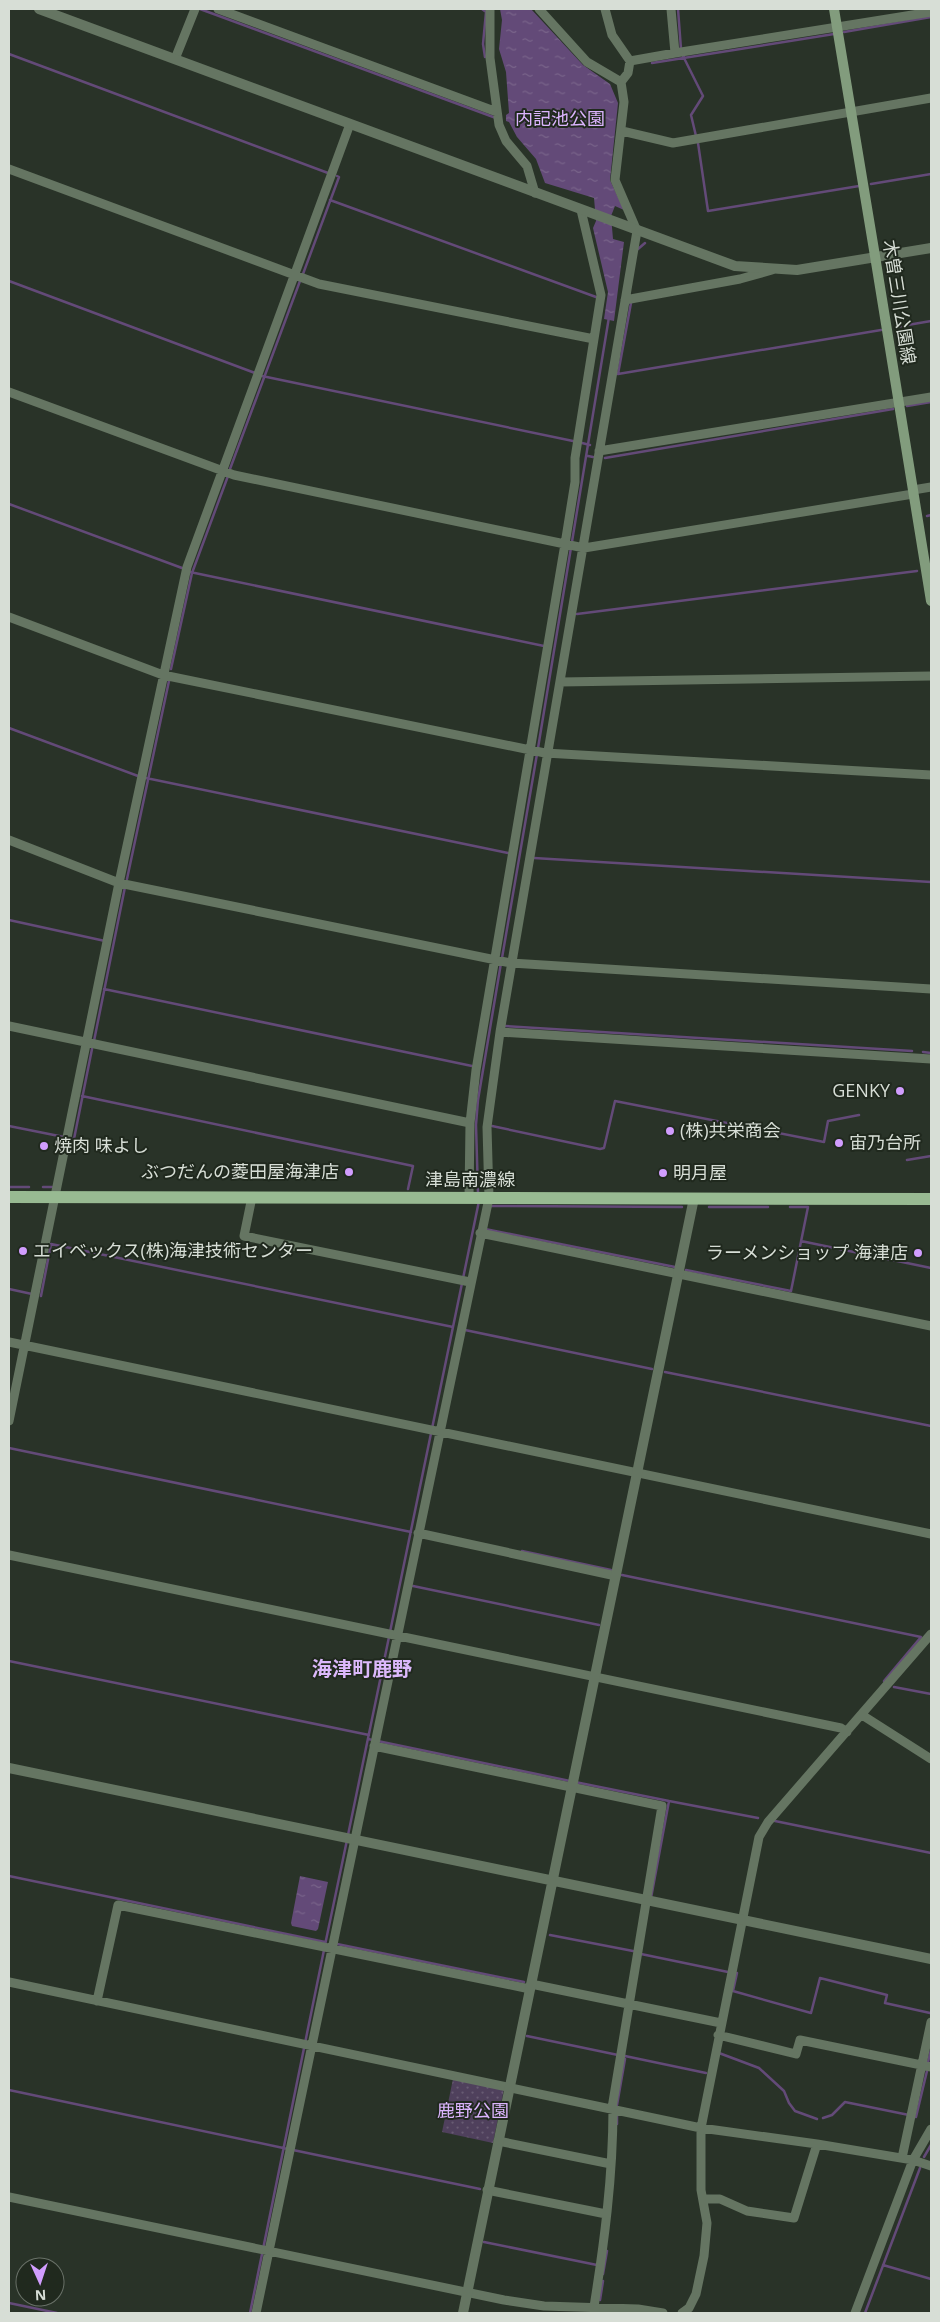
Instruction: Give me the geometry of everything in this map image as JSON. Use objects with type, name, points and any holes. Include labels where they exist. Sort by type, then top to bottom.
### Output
[{"type":"main road","name":"木曽三川公園線","points":[[834,9],[931,601]]},
{"type":"main road","name":"津島南濃線","points":[[9,1197],[931,1199]]},
{"type":"street","points":[[39,9],[735,266],[772,270],[797,270],[931,248]]},
{"type":"street","points":[[175,59],[195,9]]},
{"type":"street","points":[[218,9],[498,112]]},
{"type":"street","points":[[490,9],[490,58],[499,125],[506,141],[527,166],[535,193]]},
{"type":"street","points":[[540,9],[587,62],[621,82]]},
{"type":"street","points":[[479,1198],[510,963],[637,231],[615,180],[624,102],[621,82],[628,73],[630,61],[612,35],[605,9]]},
{"type":"street","points":[[671,9],[675,53]]},
{"type":"street","points":[[630,61],[931,12]]},
{"type":"street","points":[[622,131],[673,144],[931,98]]},
{"type":"street","points":[[9,1420],[119,882],[187,567],[296,276],[350,124]]},
{"type":"street","points":[[9,169],[319,284],[594,339]]},
{"type":"street","points":[[256,2313],[265,2250],[327,1947],[350,1838],[374,1743],[392,1635],[418,1533],[435,1430],[480,1233],[479,1198],[470,1123],[566,544],[575,482],[575,458],[601,295],[581,210]]},
{"type":"street","points":[[625,300],[740,279],[772,270]]},
{"type":"street","points":[[9,392],[222,471],[582,548],[913,492],[931,486]]},
{"type":"street","points":[[599,452],[931,397]]},
{"type":"street","points":[[9,617],[163,675],[531,751],[931,775]]},
{"type":"street","points":[[560,682],[931,676]]},
{"type":"street","points":[[9,840],[119,882],[510,963],[931,989]]},
{"type":"street","points":[[9,1026],[470,1123]]},
{"type":"street","points":[[500,1032],[931,1059]]},
{"type":"street","points":[[252,1197],[244,1236],[469,1282]]},
{"type":"street","points":[[463,2313],[694,1198]]},
{"type":"street","points":[[480,1233],[931,1326]]},
{"type":"street","points":[[9,1342],[931,1534]]},
{"type":"street","points":[[418,1533],[616,1576]]},
{"type":"street","points":[[9,1555],[841,1728],[847,1732]]},
{"type":"street","points":[[682,2313],[689,2308],[696,2294],[704,2256],[707,2223],[703,2199],[700,2155],[701,2128],[718,2035],[759,1837],[768,1822],[930,1637]]},
{"type":"street","points":[[862,1715],[931,1759]]},
{"type":"street","points":[[374,1743],[573,1784],[662,1806],[650,1901],[612,2108],[611,2164],[602,2267],[594,2310]]},
{"type":"street","points":[[9,1768],[931,1959]]},
{"type":"street","points":[[97,2001],[118,1905],[721,2022]]},
{"type":"street","points":[[9,1982],[701,2128],[818,2144],[913,2160],[931,2166]]},
{"type":"street","points":[[902,2158],[927,2067],[931,2022]]},
{"type":"street","points":[[718,2035],[796,2054],[800,2040],[927,2067]]},
{"type":"street","points":[[855,2313],[913,2160],[931,2129]]},
{"type":"street","points":[[498,2141],[611,2164]]},
{"type":"street","points":[[703,2199],[720,2199],[747,2211],[794,2218],[818,2144]]},
{"type":"street","points":[[487,2190],[606,2214]]},
{"type":"street","points":[[9,2197],[544,2306],[594,2310],[638,2309],[663,2313]]},
{"type":"green space","name":"鹿野公園","points":[[453,2079],[504,2089],[493,2143],[442,2132]]},
{"type":"water","name":"内記池公園","points":[[500,9],[531,9],[583,65],[610,84],[618,103],[610,180],[624,210],[615,206],[611,216],[613,239],[624,242],[614,321],[604,319],[608,292],[593,228],[596,221],[594,198],[545,183],[536,159],[517,137],[509,122],[506,121],[506,115],[509,113],[506,72],[499,49],[502,20]]},
{"type":"water","points":[[300,1876],[328,1882],[316,1931],[292,1926],[291,1923]]},
{"type":"waterway","points":[[200,9],[496,118]]},
{"type":"waterway","points":[[482,9],[486,12],[483,44],[485,57]]},
{"type":"waterway","points":[[678,9],[681,49]]},
{"type":"waterway","points":[[844,32],[931,17]]},
{"type":"waterway","points":[[652,63],[834,34]]},
{"type":"waterway","points":[[9,54],[328,173]]},
{"type":"waterway","points":[[683,56],[703,96],[691,115],[696,136]]},
{"type":"waterway","points":[[698,143],[708,211],[859,186]]},
{"type":"waterway","points":[[871,184],[931,174]]},
{"type":"waterway","points":[[303,274],[339,177],[337,176]]},
{"type":"waterway","points":[[330,200],[596,297]]},
{"type":"waterway","points":[[638,249],[645,243]]},
{"type":"waterway","points":[[9,281],[255,373]]},
{"type":"waterway","points":[[230,469],[300,281]]},
{"type":"waterway","points":[[631,303],[618,374],[881,330]]},
{"type":"waterway","points":[[538,748],[609,317]]},
{"type":"waterway","points":[[896,327],[931,321]]},
{"type":"waterway","points":[[262,376],[573,441]]},
{"type":"waterway","points":[[907,406],[931,402]]},
{"type":"waterway","points":[[605,458],[893,409]]},
{"type":"waterway","points":[[582,443],[590,445]]},
{"type":"waterway","points":[[588,456],[593,457]]},
{"type":"waterway","points":[[171,669],[192,573],[228,476]]},
{"type":"waterway","points":[[9,504],[182,568]]},
{"type":"waterway","points":[[927,516],[931,515]]},
{"type":"waterway","points":[[577,614],[917,571]]},
{"type":"waterway","points":[[190,572],[544,646]]},
{"type":"waterway","points":[[127,879],[169,681]]},
{"type":"waterway","points":[[9,728],[138,776]]},
{"type":"waterway","points":[[502,958],[537,754]]},
{"type":"waterway","points":[[146,778],[508,853]]},
{"type":"waterway","points":[[534,858],[931,882]]},
{"type":"waterway","points":[[94,1041],[125,887]]},
{"type":"waterway","points":[[9,920],[105,941]]},
{"type":"waterway","points":[[478,1193],[476,1125],[478,1100],[501,963]]},
{"type":"waterway","points":[[104,989],[472,1066]]},
{"type":"waterway","points":[[505,1026],[912,1051]]},
{"type":"waterway","points":[[72,1139],[74,1139],[92,1049]]},
{"type":"waterway","points":[[923,1052],[931,1053]]},
{"type":"waterway","points":[[82,1096],[413,1166],[408,1189]]},
{"type":"waterway","points":[[492,1126],[600,1149],[604,1148],[615,1101],[824,1142],[828,1121],[859,1115]]},
{"type":"waterway","points":[[9,1126],[64,1137]]},
{"type":"waterway","points":[[907,1160],[931,1156]]},
{"type":"waterway","points":[[9,1187],[29,1187]]},
{"type":"waterway","points":[[43,1187],[52,1187]]},
{"type":"waterway","points":[[390,1632],[479,1201]]},
{"type":"waterway","points":[[491,1206],[682,1207]]},
{"type":"waterway","points":[[709,1207],[768,1207]]},
{"type":"waterway","points":[[686,1270],[791,1291],[808,1207],[790,1207]]},
{"type":"waterway","points":[[485,1229],[675,1267]]},
{"type":"waterway","points":[[801,1241],[931,1268]]},
{"type":"waterway","points":[[41,1296],[51,1244],[453,1327]]},
{"type":"waterway","points":[[9,1289],[32,1294]]},
{"type":"waterway","points":[[465,1330],[652,1369]]},
{"type":"waterway","points":[[665,1372],[931,1426]]},
{"type":"waterway","points":[[9,1448],[411,1532]]},
{"type":"waterway","points":[[522,1551],[611,1570]]},
{"type":"waterway","points":[[622,1575],[921,1637],[884,1681]]},
{"type":"waterway","points":[[413,1586],[599,1625]]},
{"type":"waterway","points":[[348,1835],[389,1637]]},
{"type":"waterway","points":[[9,1661],[369,1735]]},
{"type":"waterway","points":[[894,1687],[931,1694]]},
{"type":"waterway","points":[[368,1739],[570,1781]]},
{"type":"waterway","points":[[575,1782],[669,1801],[651,1898]]},
{"type":"waterway","points":[[669,1801],[758,1818]]},
{"type":"waterway","points":[[775,1821],[931,1853]]},
{"type":"waterway","points":[[325,1945],[347,1840]]},
{"type":"waterway","points":[[9,1876],[325,1942]]},
{"type":"waterway","points":[[550,1935],[633,1951]]},
{"type":"waterway","points":[[337,1944],[524,1982]]},
{"type":"waterway","points":[[250,2313],[324,1950]]},
{"type":"waterway","points":[[641,1954],[728,1972]]},
{"type":"waterway","points":[[734,1973],[737,1973],[733,1991],[811,2013],[820,1978],[887,1995],[885,2003],[930,2013]]},
{"type":"waterway","points":[[527,2036],[618,2055]]},
{"type":"waterway","points":[[928,2062],[931,2050]]},
{"type":"waterway","points":[[719,2053],[759,2068],[784,2091],[795,2111],[817,2119]]},
{"type":"waterway","points":[[625,2056],[706,2073]]},
{"type":"waterway","points":[[617,2105],[625,2059]]},
{"type":"waterway","points":[[916,2117],[927,2071]]},
{"type":"waterway","points":[[9,2090],[288,2149]]},
{"type":"waterway","points":[[823,2118],[832,2115],[845,2102],[909,2115]]},
{"type":"waterway","points":[[617,2115],[617,2124]]},
{"type":"waterway","points":[[924,2157],[931,2145]]},
{"type":"waterway","points":[[293,2150],[480,2189]]},
{"type":"waterway","points":[[865,2313],[920,2168]]},
{"type":"waterway","points":[[484,2242],[597,2265]]},
{"type":"waterway","points":[[603,2274],[607,2251]]},
{"type":"waterway","points":[[883,2265],[931,2279]]},
{"type":"waterway","points":[[600,2300],[603,2281]]},
{"type":"waterway","points":[[9,2303],[57,2313]]},
{"type":"place","name":"GENKY","points":[[900,1091]]},
{"type":"place","name":"(株)共栄商会","points":[[670,1131]]},
{"type":"place","name":"宙乃台所","points":[[839,1143]]},
{"type":"place","name":"焼肉 味よし","points":[[44,1146]]},
{"type":"place","name":"ぶつだんの菱田屋海津店","points":[[349,1172]]},
{"type":"place","name":"明月屋","points":[[663,1173]]},
{"type":"place","name":"エイベックス(株)海津技術センター","points":[[23,1251]]},
{"type":"place","name":"ラーメンショップ 海津店","points":[[918,1253]]},
{"type":"district","name":"海津町鹿野","points":[[362,1669]]}]
